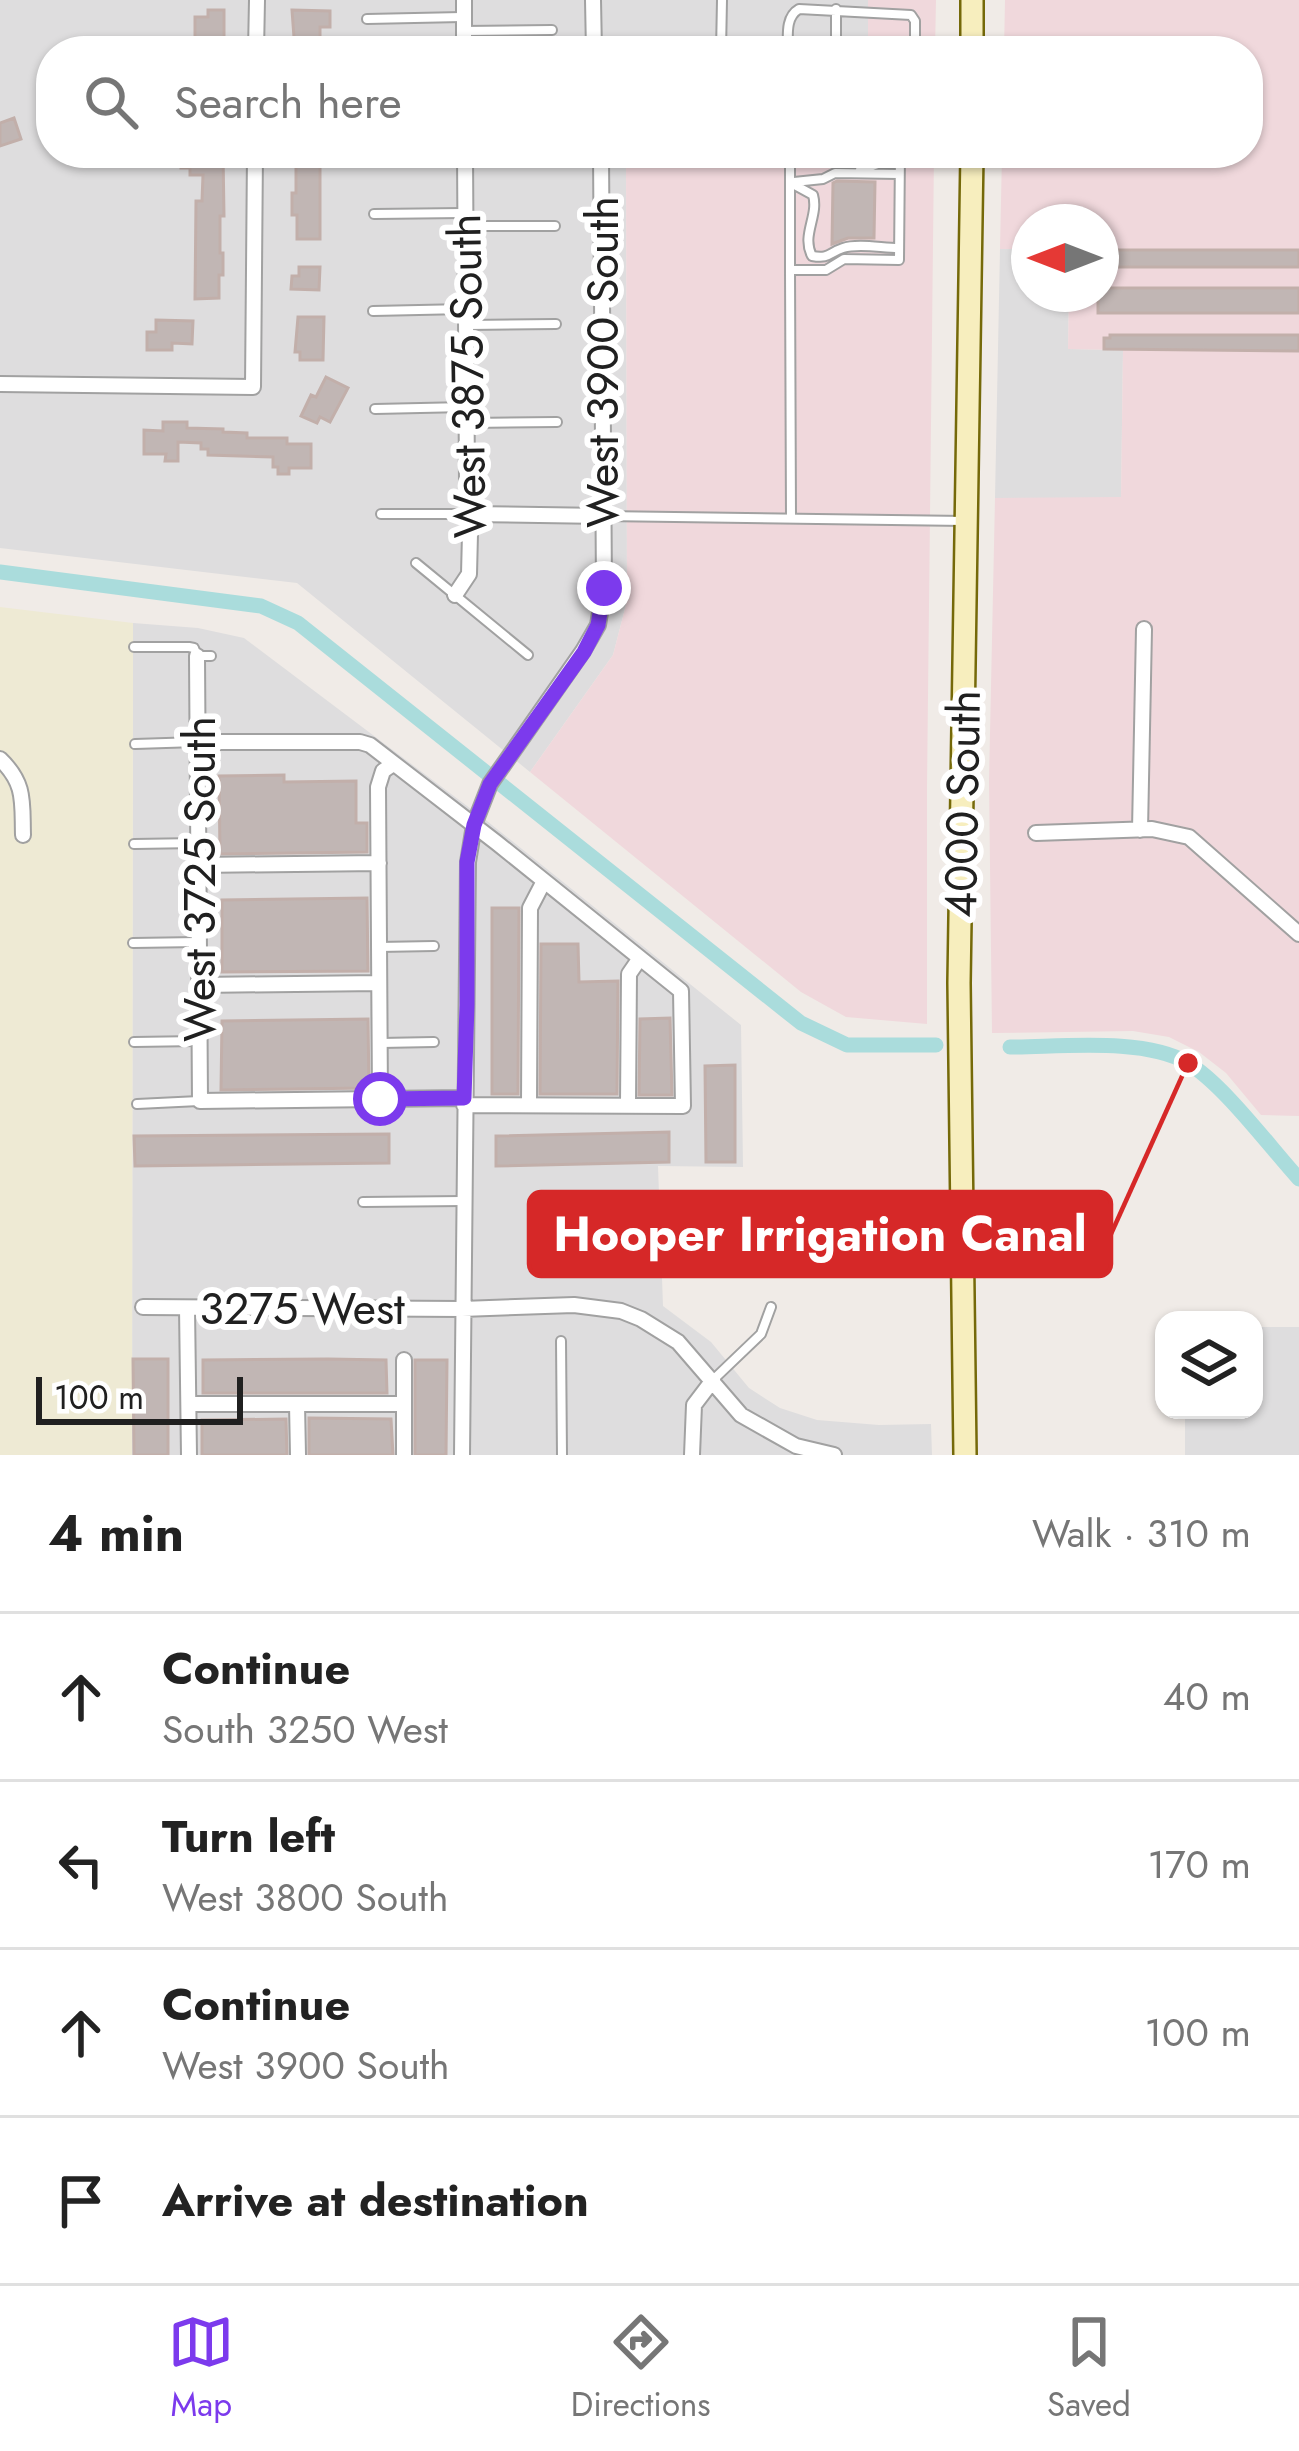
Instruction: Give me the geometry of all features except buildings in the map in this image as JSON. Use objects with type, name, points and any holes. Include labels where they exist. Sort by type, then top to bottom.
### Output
[{"type":"main road","points":[[972,0],[972,36]]},
{"type":"main road","name":"4000 South","points":[[965,1455],[959,983],[972,168]]},
{"type":"street","points":[[256,36],[257,0]]},
{"type":"street","points":[[464,0],[464,36]]},
{"type":"street","points":[[593,0],[594,36]]},
{"type":"street","points":[[0,383],[253,387],[255,168]]},
{"type":"street","name":"West 3875 South","points":[[455,595],[469,574],[465,168]]},
{"type":"street","name":"West 3900 South","points":[[476,819],[490,784],[598,625],[604,588],[601,168]]},
{"type":"street","points":[[468,514],[603,516]]},
{"type":"street","points":[[1140,830],[1144,629]]},
{"type":"street","name":"West 3725 South","points":[[200,1101],[198,742],[204,656]]},
{"type":"street","points":[[198,742],[360,742],[476,819],[681,992],[683,1106],[380,1099],[200,1101]]},
{"type":"street","points":[[0,759],[22,789],[23,835]]},
{"type":"street","points":[[380,1099],[378,787],[383,771],[393,764]]},
{"type":"street","points":[[462,1455],[467,862],[476,819]]},
{"type":"street","points":[[1036,833],[1140,830],[1189,837],[1299,934]]},
{"type":"street","points":[[199,865],[379,863]]},
{"type":"street","points":[[529,1105],[530,908],[544,881]]},
{"type":"street","points":[[628,1106],[629,974],[640,958]]},
{"type":"street","points":[[200,985],[379,982]]},
{"type":"street","name":"3275 West","points":[[143,1307],[574,1305],[621,1310],[678,1342],[741,1415],[796,1446],[834,1455]]},
{"type":"street","points":[[187,1308],[189,1455]]},
{"type":"street","points":[[404,1360],[404,1455]]},
{"type":"street","points":[[692,1455],[694,1405],[713,1380]]},
{"type":"street","points":[[189,1404],[404,1404]]},
{"type":"street","points":[[297,1404],[298,1455]]},
{"type":"lane","points":[[722,0],[722,36]]},
{"type":"lane","points":[[788,36],[794,11],[799,9],[911,15],[915,36]]},
{"type":"lane","points":[[836,9],[836,36]]},
{"type":"lane","points":[[368,19],[552,30]]},
{"type":"lane","points":[[790,168],[791,518]]},
{"type":"lane","points":[[850,173],[866,168]]},
{"type":"lane","points":[[790,269],[826,270],[844,259],[898,260],[899,168]]},
{"type":"lane","points":[[790,182],[835,173],[899,174]]},
{"type":"lane","points":[[790,182],[813,195],[807,238],[812,256],[820,258],[843,248],[898,248]]},
{"type":"lane","points":[[374,214],[555,226]]},
{"type":"lane","points":[[373,311],[556,324]]},
{"type":"lane","points":[[374,409],[557,422]]},
{"type":"lane","points":[[381,514],[468,514]]},
{"type":"lane","points":[[603,516],[967,521]]},
{"type":"lane","points":[[416,563],[528,655]]},
{"type":"lane","points":[[134,647],[189,647],[204,656]]},
{"type":"lane","points":[[135,744],[198,742]]},
{"type":"lane","points":[[134,844],[199,843]]},
{"type":"lane","points":[[133,943],[200,942]]},
{"type":"lane","points":[[379,947],[434,946]]},
{"type":"lane","points":[[134,1042],[200,1041]]},
{"type":"lane","points":[[380,1042],[434,1042]]},
{"type":"lane","points":[[137,1104],[200,1101]]},
{"type":"lane","points":[[363,1202],[464,1201]]},
{"type":"lane","points":[[713,1380],[760,1334],[771,1307]]},
{"type":"lane","points":[[561,1341],[562,1455]]},
{"type":"shaded area","points":[[0,0],[868,0],[868,36],[36,36],[36,168],[626,168],[627,601],[613,655],[530,772],[297,583],[0,548]]},
{"type":"shaded area","points":[[868,0],[936,0],[935,36],[868,36]]},
{"type":"shaded area","points":[[1005,0],[1299,0],[1299,1116],[1261,1115],[1226,1073],[1169,1037],[1133,1031],[992,1033],[989,781],[995,498],[1121,497],[1123,350],[1068,349],[1069,312],[1119,312],[1119,204],[1011,204],[1011,249],[1000,249],[1002,168],[1263,168],[1263,36],[1004,36]]},
{"type":"shaded area","points":[[626,168],[934,168],[927,1024],[846,1017],[801,992],[530,772],[613,655],[627,601]]},
{"type":"shaded area","points":[[1000,249],[1011,249],[1011,312],[1069,312],[1068,349],[1123,350],[1121,498],[995,498]]},
{"type":"shaded area","points":[[0,607],[133,623],[132,1455],[0,1455]]},
{"type":"shaded area","points":[[133,623],[198,628],[244,638],[487,821],[741,1025],[743,1167],[658,1166],[663,1306],[711,1342],[749,1388],[780,1408],[817,1420],[931,1424],[932,1455],[132,1455]]},
{"type":"shaded area","points":[[1263,1327],[1299,1327],[1299,1455],[1185,1455],[1185,1419],[1263,1419]]},
{"type":"waterway","points":[[0,572],[261,606],[298,623],[801,1023],[847,1045],[936,1045]]},
{"type":"waterway","points":[[1010,1047],[1126,1047],[1188,1063],[1231,1101],[1299,1179]]},
{"type":"place","name":"Hooper Irrigation Canal","points":[[1188,1063]]},
{"type":"route","points":[[380,1099],[464,1098],[467,862],[474,825],[490,784],[584,652],[598,625],[604,588]]}]
